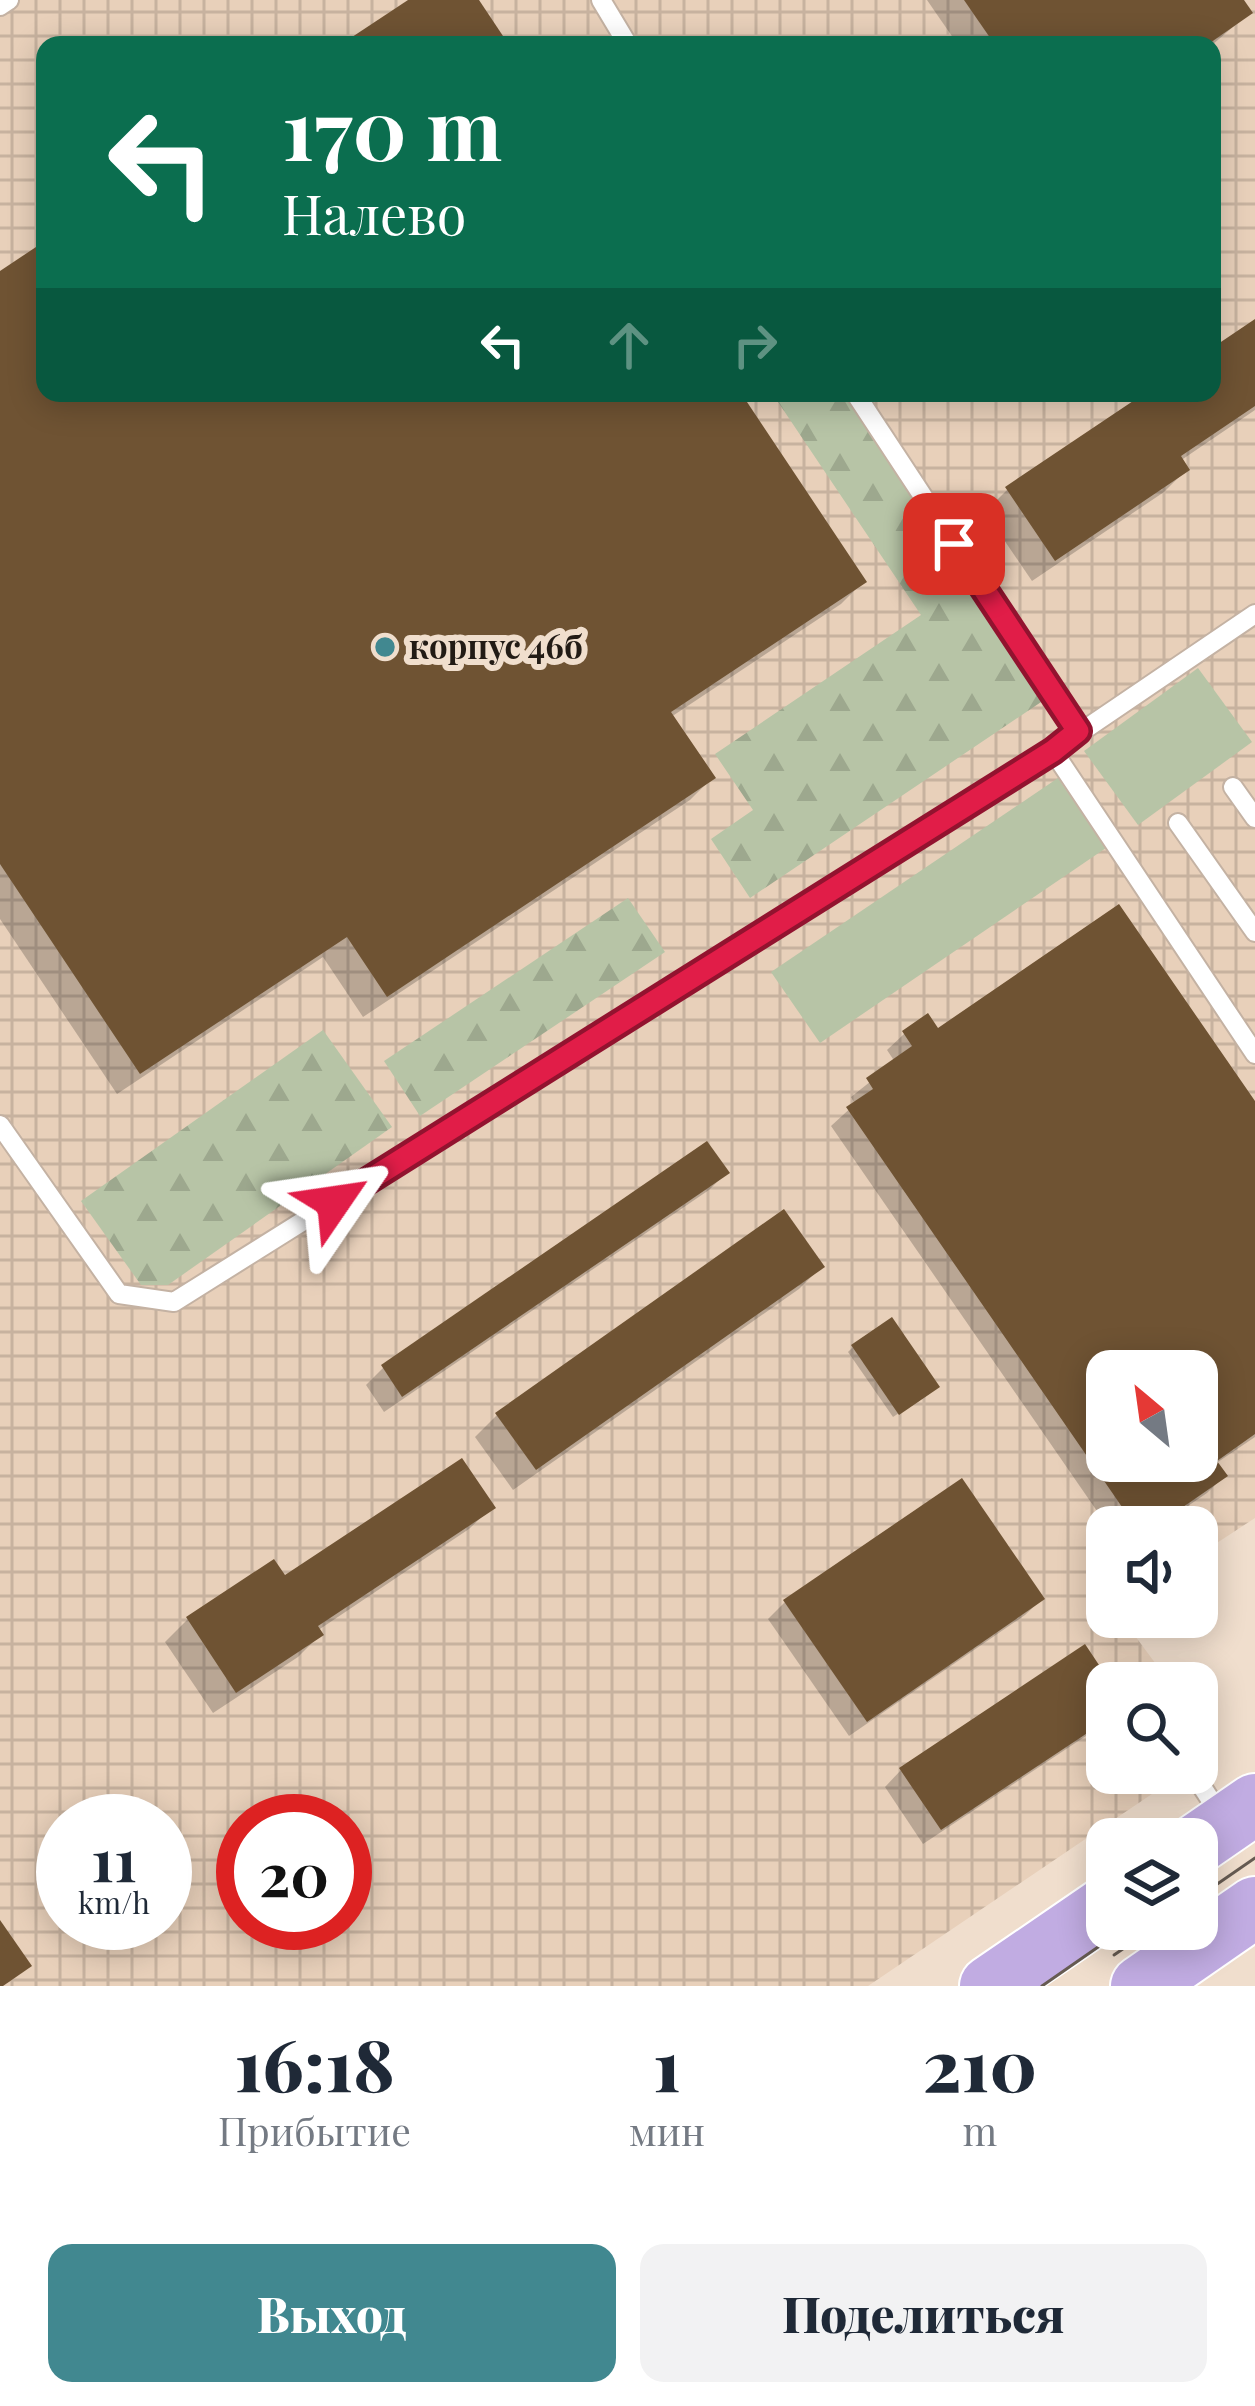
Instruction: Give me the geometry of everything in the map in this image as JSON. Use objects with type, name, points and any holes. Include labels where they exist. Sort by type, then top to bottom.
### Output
[{"type":"main road","points":[[1141,1986],[1255,1907]]},
{"type":"main road","points":[[990,1986],[1086,1920]]},
{"type":"lane","points":[[0,6],[9,0]]},
{"type":"lane","points":[[601,0],[623,36]]},
{"type":"lane","points":[[861,402],[1078,731]]},
{"type":"lane","points":[[0,1125],[119,1294],[174,1302],[1053,751],[1255,614]]},
{"type":"lane","points":[[1053,751],[1255,1054]]},
{"type":"lane","points":[[1233,787],[1255,818]]},
{"type":"lane","points":[[1178,823],[1255,932]]},
{"type":"lane","points":[[1207,1794],[1226,1824]]},
{"type":"shaded area","points":[[0,0],[1255,0],[1255,1518],[1218,1542],[1218,1506],[1086,1506],[1086,1638],[1137,1638],[1154,1662],[1086,1662],[1086,1794],[1152,1794],[1116,1818],[1086,1818],[1086,1839],[868,1986],[0,1986]]},
{"type":"green space","points":[[778,402],[853,402],[1050,696],[750,898],[711,839],[753,810],[715,754],[921,615]]},
{"type":"green space","points":[[1198,668],[1252,742],[1138,825],[1084,751]]},
{"type":"green space","points":[[1058,778],[1106,848],[820,1043],[771,972]]},
{"type":"green space","points":[[628,898],[665,952],[420,1116],[384,1061]]},
{"type":"green space","points":[[323,1030],[392,1127],[168,1285],[141,1285],[81,1201]]},
{"type":"building","points":[[408,0],[479,0],[503,36],[354,36]]},
{"type":"building","points":[[964,0],[1244,0],[1253,13],[1220,36],[989,36]]},
{"type":"building","name":"корпус 46б","points":[[36,247],[36,402],[747,402],[867,582],[671,712],[716,778],[387,997],[347,937],[140,1074],[0,864],[0,271]]},
{"type":"building","points":[[1255,319],[1255,406],[1181,456],[1190,470],[1055,561],[1005,487],[1132,402],[1221,402],[1221,342]]},
{"type":"building","points":[[1119,904],[1255,1101],[1255,1434],[1218,1460],[1218,1350],[1086,1350],[1086,1455],[846,1107],[873,1089],[866,1078],[912,1046],[902,1031],[928,1013],[938,1028]]},
{"type":"building","points":[[707,1141],[730,1173],[402,1397],[381,1365]]},
{"type":"building","points":[[784,1209],[825,1267],[536,1470],[495,1413]]},
{"type":"building","points":[[892,1317],[940,1387],[899,1415],[851,1345]]},
{"type":"building","points":[[462,1458],[496,1508],[318,1626],[324,1635],[236,1693],[186,1617],[274,1559],[285,1575]]},
{"type":"building","points":[[1218,1462],[1228,1476],[1184,1506],[1121,1506],[1105,1482],[1218,1482]]},
{"type":"building","points":[[962,1478],[1045,1599],[867,1722],[783,1600]]},
{"type":"building","points":[[1085,1644],[1097,1662],[1086,1662],[1086,1734],[941,1830],[899,1768]]},
{"type":"building","points":[[0,1920],[32,1966],[3,1986],[0,1986]]},
{"type":"tram line","points":[[1218,1884],[1255,1858]]},
{"type":"tram line","points":[[1042,1986],[1094,1950]]},
{"type":"tram line","points":[[1114,1955],[1121,1950]]},
{"type":"place","name":"корпус 46б","points":[[385,647]]},
{"type":"route","points":[[334,1202],[1078,731],[954,544]]}]
